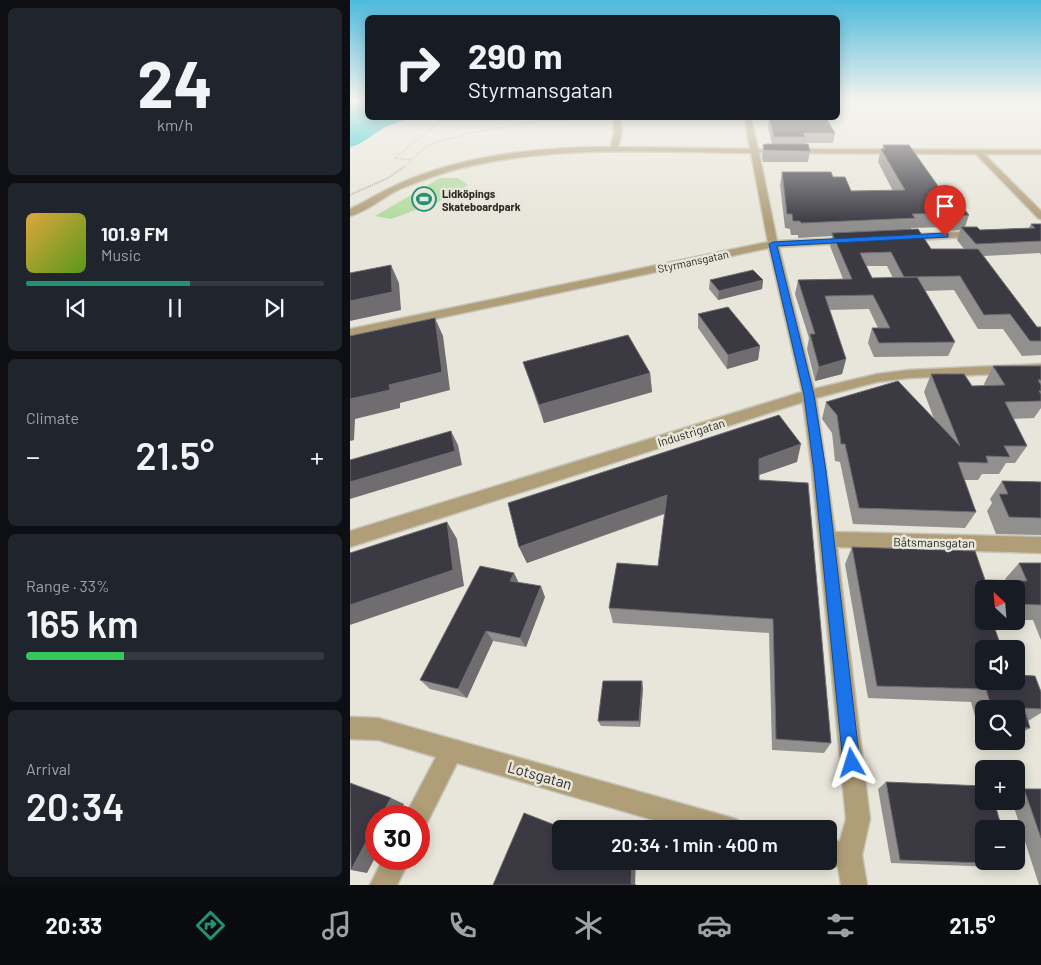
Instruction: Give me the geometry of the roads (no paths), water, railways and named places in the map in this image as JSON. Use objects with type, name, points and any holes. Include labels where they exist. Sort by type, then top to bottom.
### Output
[{"type":"street","points":[[614,150],[616,141]]},
{"type":"street","points":[[752,141],[773,244],[809,395],[828,540],[858,819],[839,854],[854,885]]},
{"type":"street","points":[[350,213],[372,199],[402,184],[464,164],[533,152],[614,150],[773,151]]},
{"type":"street","points":[[783,152],[1041,152]]},
{"type":"street","points":[[978,152],[1041,216]]},
{"type":"street","points":[[892,238],[991,233]]},
{"type":"street","name":"Styrmansgatan","points":[[350,333],[773,244],[862,240]]},
{"type":"street","name":"Industrigatan","points":[[350,539],[809,395],[877,378],[909,374],[1041,368]]},
{"type":"street","name":"Båtsmansgatan","points":[[828,540],[1041,545]]},
{"type":"street","name":"Lotsgatan","points":[[350,728],[378,729],[698,820]]},
{"type":"street","points":[[422,805],[452,749]]},
{"type":"street","points":[[383,885],[391,870]]},
{"type":"water","points":[[350,141],[364,141],[355,146],[350,147]]},
{"type":"place","name":"Lidköpings Skateboardpark","points":[[424,199]]}]
